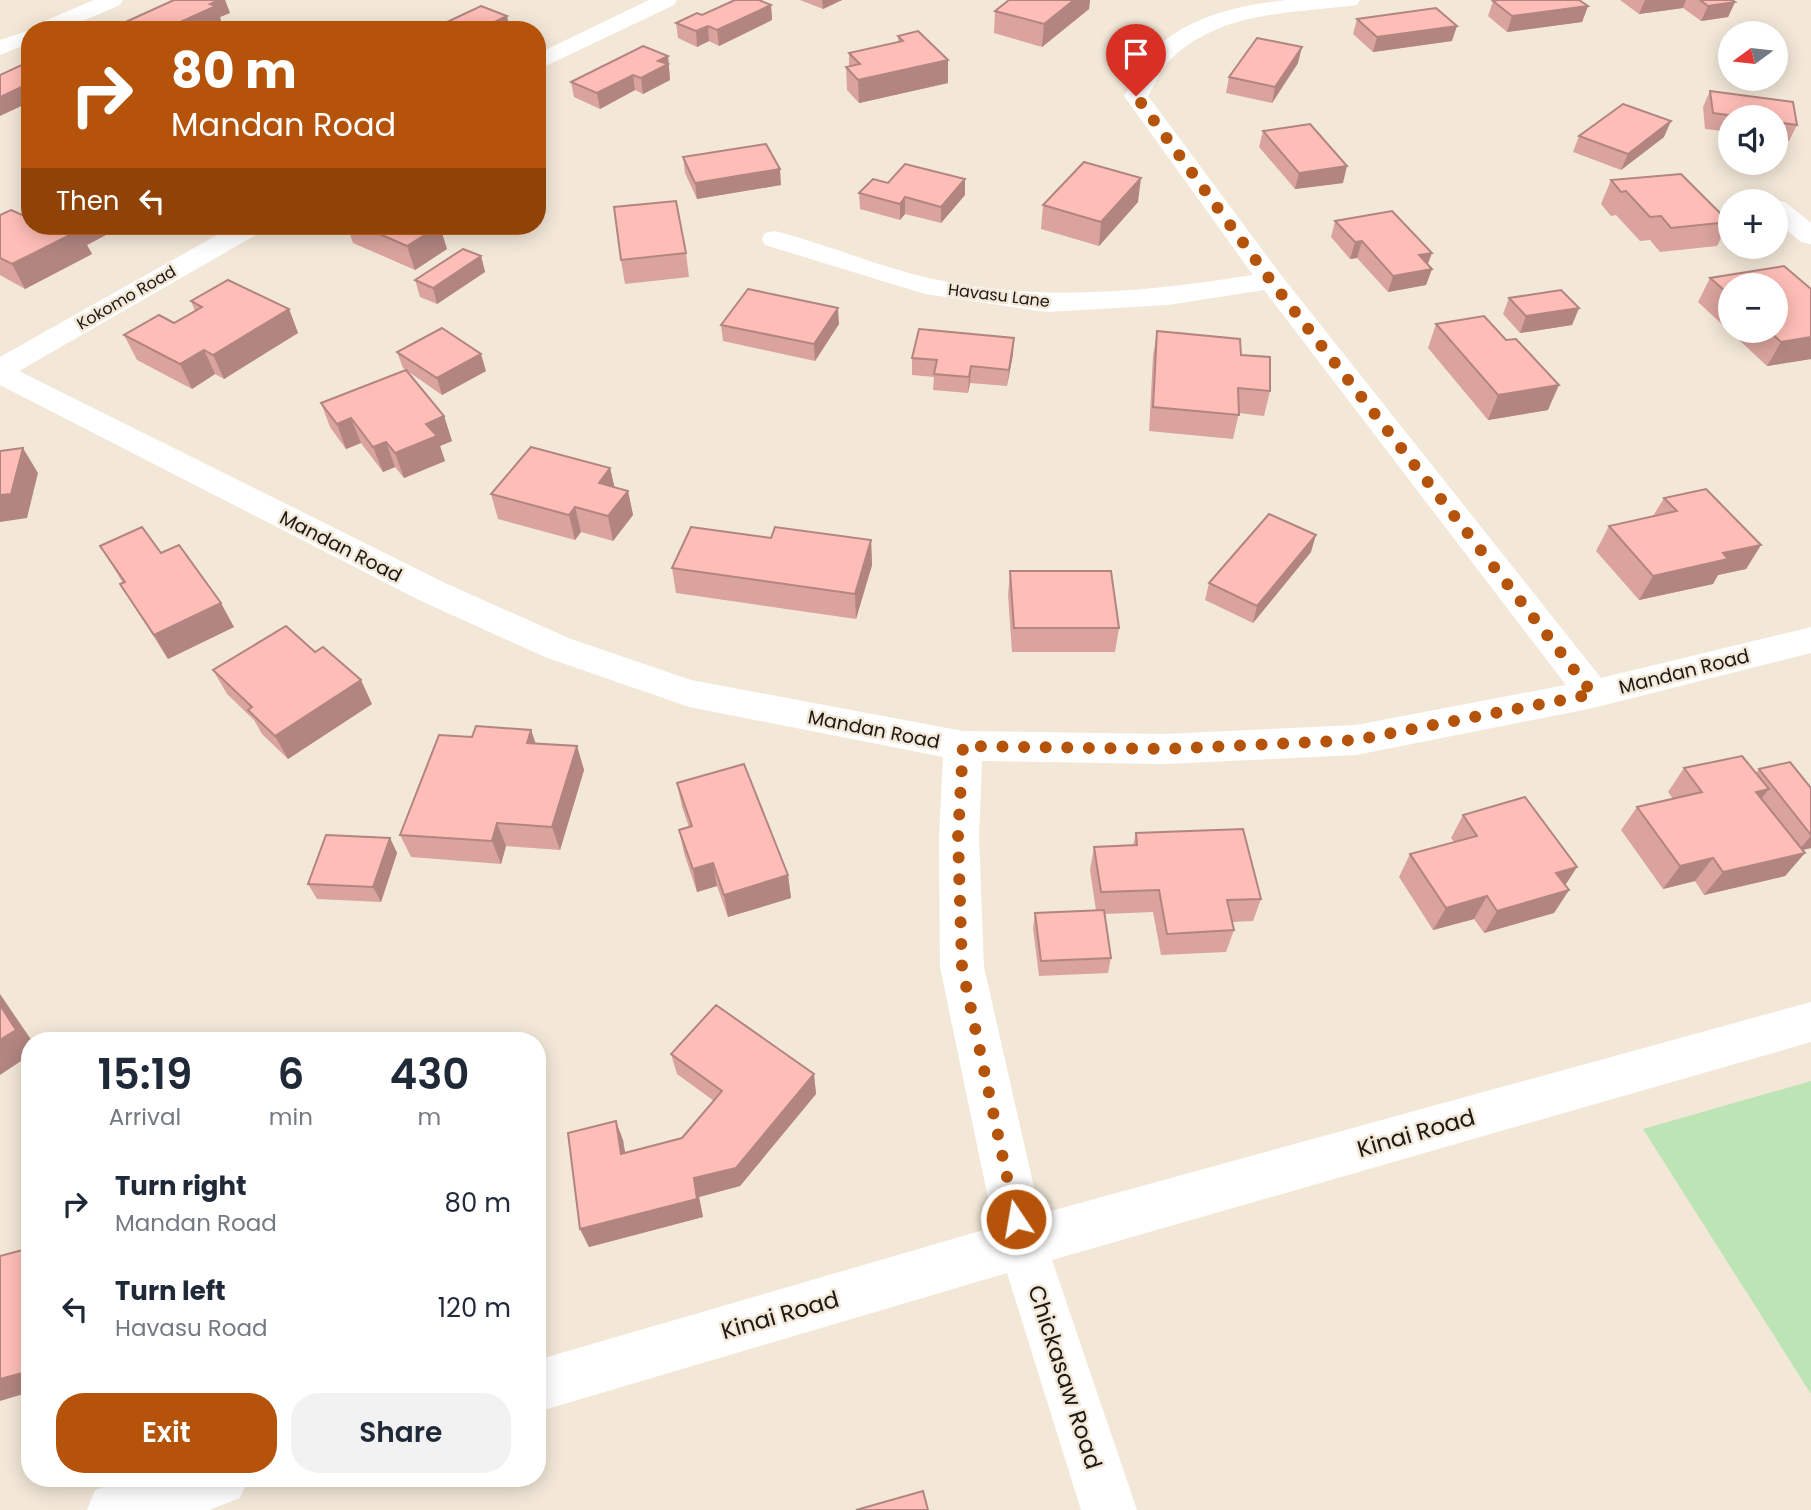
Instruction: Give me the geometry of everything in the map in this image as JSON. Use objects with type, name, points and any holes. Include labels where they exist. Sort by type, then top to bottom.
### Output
[{"type":"street","points":[[63,21],[111,0]]},
{"type":"street","points":[[546,59],[666,0]]},
{"type":"street","points":[[1349,0],[1226,16],[1186,34],[1160,57],[1136,96],[1271,281],[1593,694]]},
{"type":"street","points":[[0,48],[21,39]]},
{"type":"street","points":[[1788,218],[1811,236]]},
{"type":"street","name":"Kokomo Road","points":[[0,371],[236,235]]},
{"type":"street","name":"Havasu Lane","points":[[775,239],[925,286],[1045,303],[1168,298],[1271,281]]},
{"type":"street","name":"Mandan Road","points":[[0,371],[433,592],[558,648],[689,692],[963,746],[1164,749],[1356,740],[1593,694],[1811,640]]},
{"type":"street","points":[[963,746],[958,837],[962,967],[1022,1244]]},
{"type":"street","name":"Kinai Road","points":[[546,1383],[1022,1244],[1811,1022]]},
{"type":"street","name":"Chickasaw Road","points":[[1022,1244],[1109,1510]]},
{"type":"street","points":[[115,1510],[194,1487]]},
{"type":"green space","points":[[1811,1081],[1811,1394],[1643,1129]]},
{"type":"building","points":[[174,0],[219,0],[210,4],[216,6],[183,21],[128,21]]},
{"type":"building","points":[[735,0],[759,0],[771,5],[717,30],[708,26],[696,31],[676,23],[697,13],[702,15]]},
{"type":"building","points":[[1009,0],[1074,0],[1044,24],[995,11]]},
{"type":"building","points":[[1579,0],[1588,6],[1512,16],[1493,1]]},
{"type":"building","points":[[1700,0],[1732,0],[1735,2],[1708,6]]},
{"type":"building","points":[[481,6],[507,16],[497,21],[449,21]]},
{"type":"building","points":[[1436,8],[1457,26],[1377,37],[1357,19]]},
{"type":"building","points":[[918,31],[948,60],[858,80],[846,67],[860,64],[849,53],[903,41],[898,36]]},
{"type":"building","points":[[1257,38],[1302,47],[1275,87],[1229,77]]},
{"type":"building","points":[[643,46],[668,56],[658,61],[668,64],[641,78],[633,75],[597,93],[571,82]]},
{"type":"building","points":[[21,65],[21,87],[0,97],[0,75]]},
{"type":"building","points":[[1710,91],[1793,102],[1797,125],[1788,124],[1788,105],[1718,105],[1718,114],[1713,113]]},
{"type":"building","points":[[1623,104],[1671,121],[1628,154],[1579,136]]},
{"type":"building","points":[[1310,124],[1347,166],[1299,173],[1263,131]]},
{"type":"building","points":[[766,144],[780,169],[695,183],[683,157]]},
{"type":"building","points":[[1084,162],[1141,178],[1101,222],[1043,205]]},
{"type":"building","points":[[905,164],[965,179],[941,207],[905,197],[900,204],[859,193],[873,179],[888,183]]},
{"type":"building","points":[[1681,174],[1718,211],[1718,223],[1671,228],[1661,216],[1650,217],[1626,191],[1621,192],[1611,180]]},
{"type":"building","points":[[676,201],[686,253],[621,260],[614,207]]},
{"type":"building","points":[[11,210],[21,215],[21,235],[70,235],[12,264],[0,258],[0,215]]},
{"type":"building","points":[[1392,211],[1432,253],[1419,255],[1432,269],[1393,276],[1362,241],[1355,242],[1335,221]]},
{"type":"building","points":[[382,235],[425,235],[407,246]]},
{"type":"building","points":[[463,249],[481,256],[433,288],[415,280]]},
{"type":"building","points":[[1784,266],[1811,289],[1811,337],[1788,341],[1788,273],[1741,273]]},
{"type":"building","points":[[1718,277],[1718,285],[1710,278]]},
{"type":"building","points":[[228,280],[289,309],[213,355],[204,350],[180,364],[124,335],[159,315],[174,323],[202,307],[191,301]]},
{"type":"building","points":[[748,289],[838,308],[814,344],[721,325]]},
{"type":"building","points":[[1561,290],[1579,308],[1526,316],[1509,298]]},
{"type":"building","points":[[1484,316],[1506,340],[1516,339],[1559,385],[1498,395],[1436,324]]},
{"type":"building","points":[[442,328],[481,354],[437,378],[397,352]]},
{"type":"building","points":[[919,329],[1014,338],[1009,370],[971,366],[969,377],[934,374],[937,360],[912,358]]},
{"type":"building","points":[[1157,331],[1240,339],[1241,355],[1270,357],[1270,391],[1238,388],[1239,415],[1153,407]]},
{"type":"building","points":[[406,370],[444,416],[426,424],[437,436],[395,453],[386,442],[373,447],[351,418],[337,424],[321,403]]},
{"type":"building","points":[[531,447],[610,468],[599,483],[628,491],[608,516],[575,507],[569,515],[491,494]]},
{"type":"building","points":[[23,448],[11,494],[0,495],[0,451]]},
{"type":"building","points":[[1706,489],[1761,545],[1723,553],[1728,559],[1653,576],[1609,526],[1677,511],[1664,498]]},
{"type":"building","points":[[1269,514],[1316,535],[1257,606],[1209,583]]},
{"type":"building","points":[[142,527],[161,553],[179,545],[221,603],[154,635],[120,584],[125,582],[100,546]]},
{"type":"building","points":[[691,527],[771,538],[775,527],[871,540],[855,594],[672,568]]},
{"type":"building","points":[[1010,571],[1111,571],[1119,628],[1014,628]]},
{"type":"building","points":[[286,626],[315,652],[323,647],[361,680],[275,736],[248,710],[252,707],[213,670]]},
{"type":"building","points":[[476,726],[531,730],[527,743],[577,746],[552,827],[497,823],[492,841],[400,835],[439,735],[472,737]]},
{"type":"building","points":[[1742,756],[1769,789],[1756,792],[1805,853],[1723,872],[1713,858],[1680,866],[1637,807],[1702,792],[1684,768]]},
{"type":"building","points":[[1790,762],[1811,788],[1811,835],[1759,769]]},
{"type":"building","points":[[744,764],[788,875],[724,895],[713,863],[693,869],[679,830],[692,826],[677,783]]},
{"type":"building","points":[[1525,797],[1577,867],[1556,873],[1569,890],[1497,911],[1487,896],[1446,908],[1410,854],[1477,836],[1463,815]]},
{"type":"building","points":[[1243,829],[1261,899],[1227,900],[1234,930],[1167,934],[1159,890],[1101,892],[1094,847],[1137,845],[1136,833]]},
{"type":"building","points":[[326,835],[390,838],[373,887],[308,884]]},
{"type":"building","points":[[1104,910],[1111,958],[1041,961],[1035,913]]},
{"type":"building","points":[[0,1005],[16,1030],[0,1040]]},
{"type":"building","points":[[716,1005],[814,1074],[736,1168],[694,1178],[697,1199],[580,1229],[568,1133],[616,1121],[621,1154],[682,1138],[722,1091],[671,1054]]},
{"type":"building","points":[[21,1250],[21,1373],[0,1379],[0,1256]]},
{"type":"building","points":[[923,1491],[928,1510],[856,1510]]},
{"type":"route","points":[[1016,1219],[962,967],[958,837],[963,746],[1164,749],[1356,740],[1593,694],[1271,281],[1136,96]]}]
